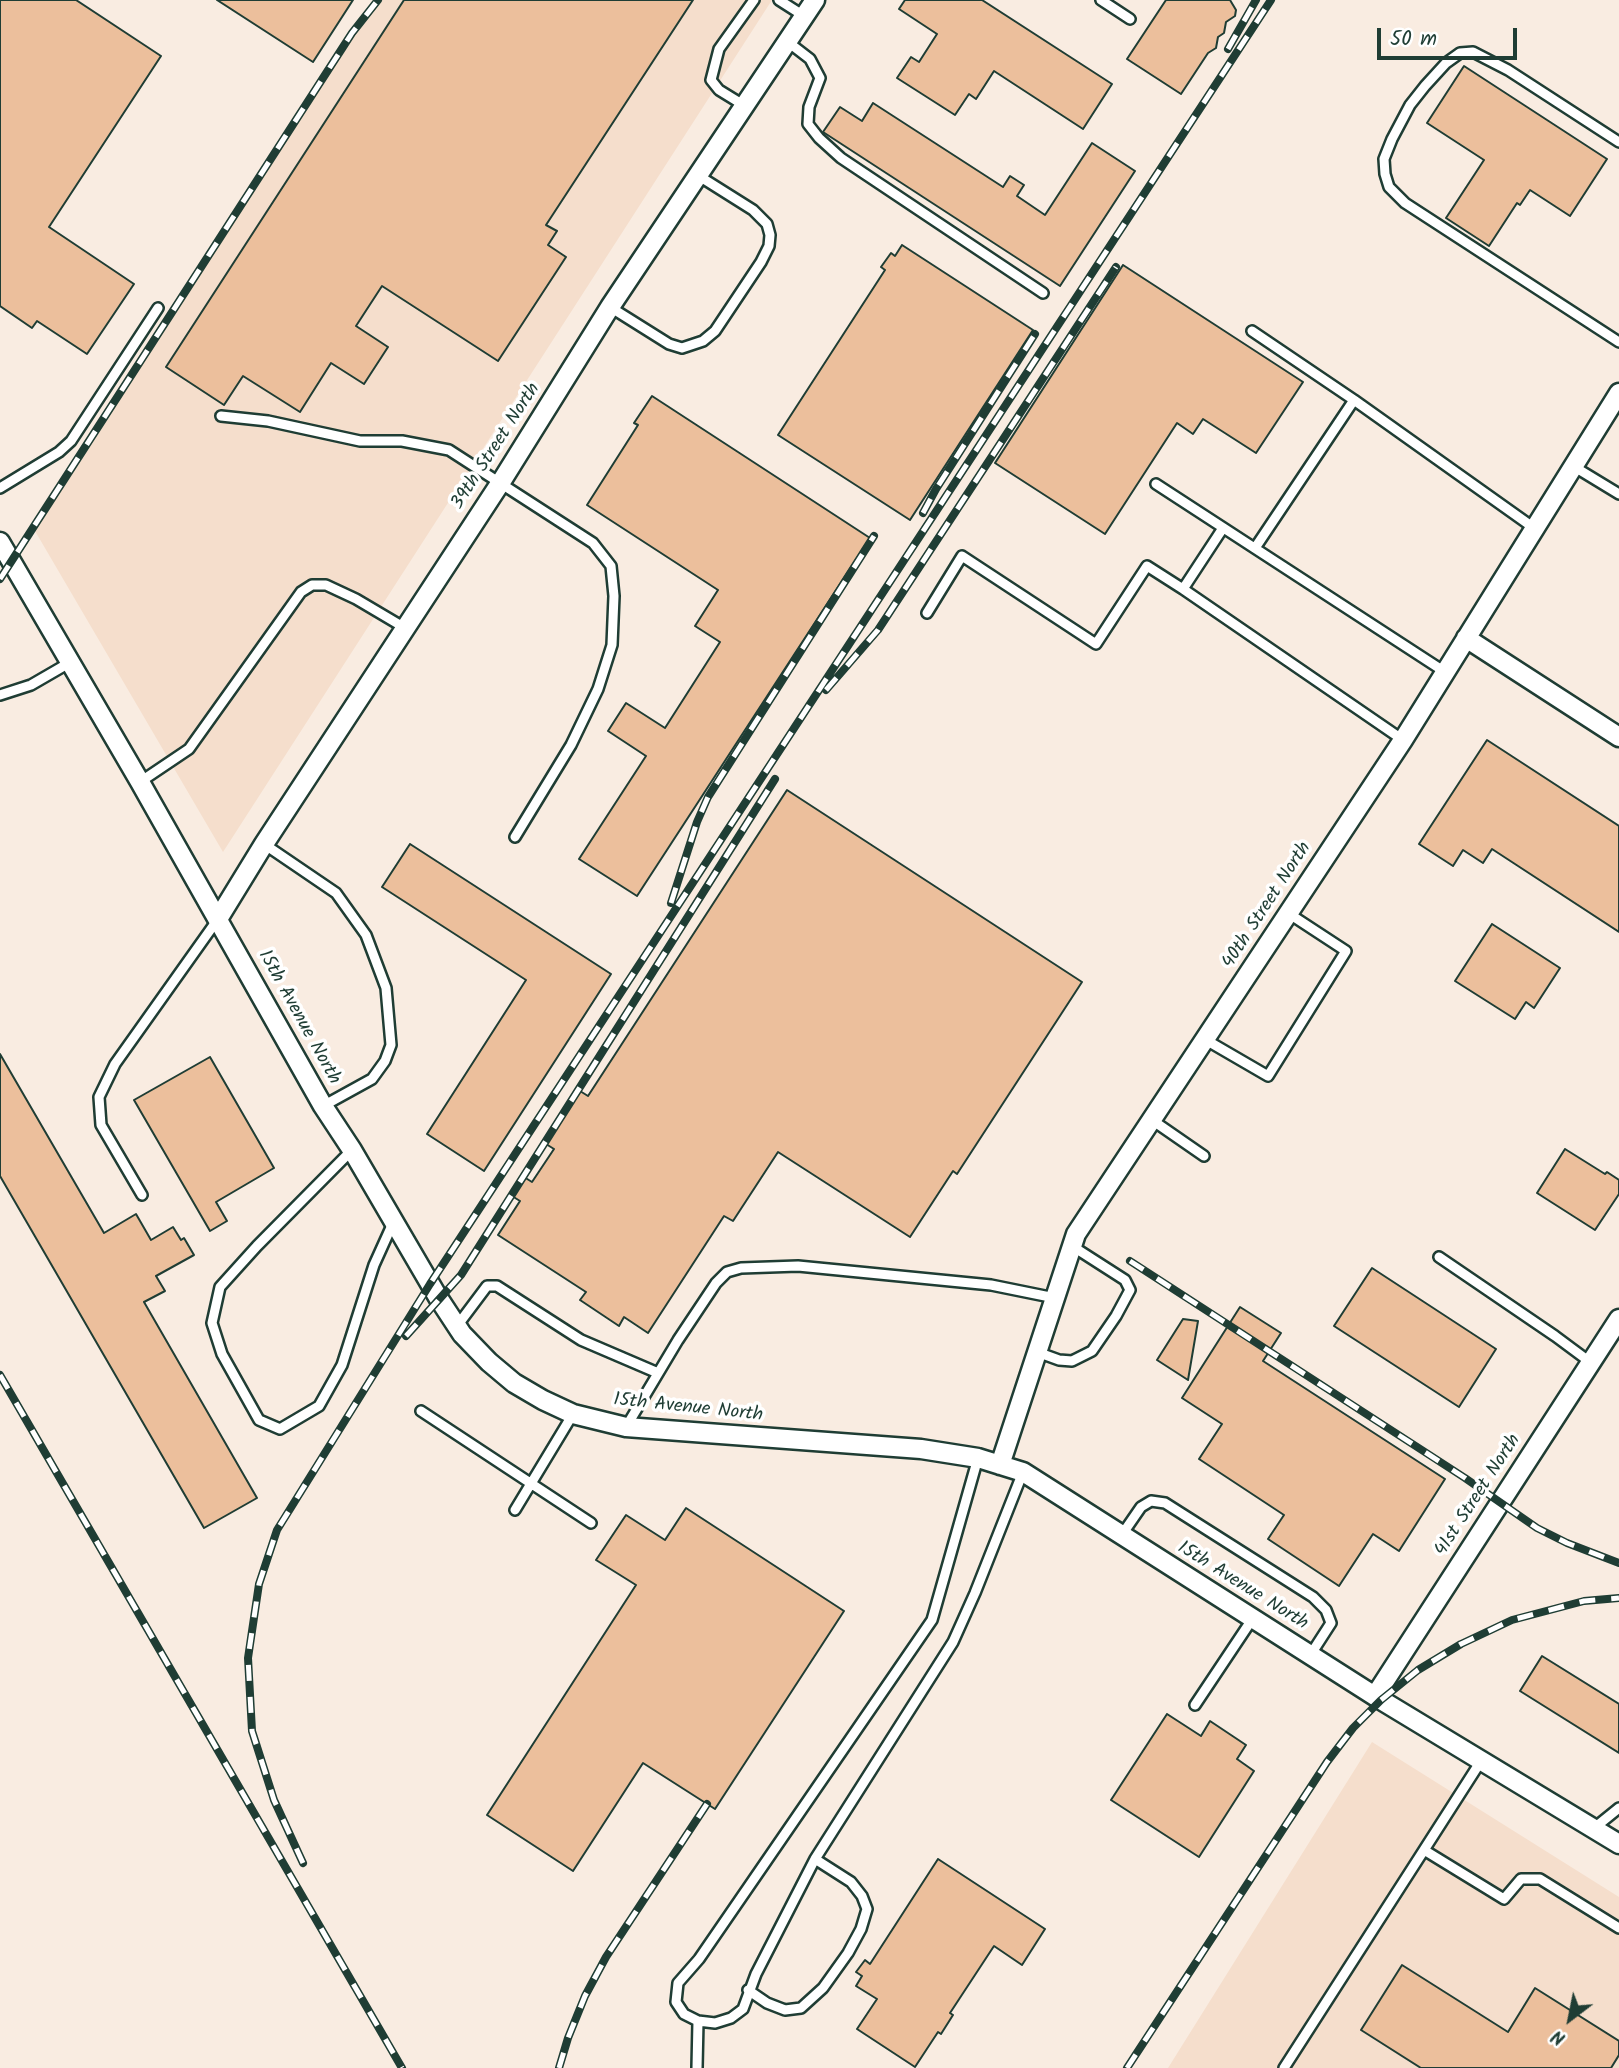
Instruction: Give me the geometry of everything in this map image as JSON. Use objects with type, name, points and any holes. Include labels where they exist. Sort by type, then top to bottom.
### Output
[{"type":"street","name":"39th Street North","points":[[218,919],[264,844],[501,482],[610,306],[815,0]]},
{"type":"street","name":"40th Street North","points":[[1000,1465],[1076,1234],[1403,740],[1619,393]]},
{"type":"street","name":"15th Avenue North","points":[[0,542],[140,782],[323,1106],[457,1326],[489,1362],[514,1384],[573,1414],[626,1427],[921,1449],[978,1458],[1023,1472],[1376,1696],[1619,1844]]},
{"type":"street","points":[[1466,638],[1619,737]]},
{"type":"street","name":"41st Street North","points":[[1376,1696],[1619,1320]]},
{"type":"lane","points":[[745,106],[719,90],[711,80],[719,49],[754,0]]},
{"type":"lane","points":[[779,0],[804,16]]},
{"type":"lane","points":[[1101,0],[1130,19]]},
{"type":"lane","points":[[788,42],[810,59],[820,79],[809,107],[808,124],[819,138],[841,158],[1044,293]]},
{"type":"lane","points":[[1619,142],[1508,70],[1473,52],[1460,53],[1446,63],[1425,86],[1410,105],[1384,159],[1385,174],[1390,187],[1405,203],[1619,342]]},
{"type":"lane","points":[[610,306],[669,344],[682,348],[704,341],[715,331],[761,262],[769,246],[770,235],[767,224],[753,211],[699,176]]},
{"type":"lane","points":[[0,488],[59,452],[71,441],[158,308]]},
{"type":"lane","points":[[1252,331],[1534,528]]},
{"type":"lane","points":[[1255,548],[1354,400]]},
{"type":"lane","points":[[221,416],[268,421],[360,440],[402,441],[449,450],[593,543],[611,566],[614,596],[612,645],[598,689],[571,745],[515,837]]},
{"type":"lane","points":[[1573,466],[1619,494]]},
{"type":"lane","points":[[1156,484],[1446,672]]},
{"type":"lane","points":[[1183,589],[1223,528]]},
{"type":"lane","points":[[927,613],[962,556],[1096,644],[1147,566],[1403,740]]},
{"type":"lane","points":[[140,782],[189,749],[301,592],[312,585],[326,585],[405,628]]},
{"type":"lane","points":[[0,695],[31,685],[69,663]]},
{"type":"lane","points":[[264,844],[336,893],[366,935],[386,988],[391,1045],[385,1061],[372,1079],[323,1106]]},
{"type":"lane","points":[[1206,1040],[1268,1076],[1346,951],[1288,913]]},
{"type":"lane","points":[[142,1195],[102,1125],[99,1097],[115,1064],[218,919]]},
{"type":"lane","points":[[1152,1120],[1204,1156]]},
{"type":"lane","points":[[352,1150],[220,1287],[212,1323],[222,1354],[259,1420],[280,1429],[319,1406],[341,1365],[374,1265],[394,1221]]},
{"type":"lane","points":[[1037,1352],[1059,1360],[1072,1361],[1091,1351],[1116,1317],[1130,1290],[1125,1280],[1072,1246]]},
{"type":"lane","points":[[1438,1256],[1590,1362]]},
{"type":"lane","points":[[626,1427],[716,1283],[727,1272],[757,1266],[812,1268],[991,1285],[1055,1298]]},
{"type":"lane","points":[[457,1326],[487,1286],[497,1286],[581,1340],[658,1373]]},
{"type":"lane","points":[[421,1410],[591,1522]]},
{"type":"lane","points":[[515,1510],[573,1414]]},
{"type":"lane","points":[[978,1458],[932,1620],[699,1959],[678,1983],[676,2001],[684,2014],[698,2021],[715,2023],[731,2018],[743,2009],[748,1990],[815,1859],[953,1642],[1023,1472]]},
{"type":"lane","points":[[1121,1536],[1141,1507],[1151,1501],[1165,1503],[1313,1597],[1326,1610],[1332,1623],[1311,1654]]},
{"type":"lane","points":[[1195,1705],[1253,1618]]},
{"type":"lane","points":[[1284,2068],[1481,1761]]},
{"type":"lane","points":[[1593,1829],[1619,1808]]},
{"type":"lane","points":[[1424,1850],[1504,1899],[1521,1878],[1540,1879],[1619,1928]]},
{"type":"lane","points":[[748,1990],[767,2003],[785,2010],[801,2008],[823,1988],[861,1929],[867,1909],[863,1896],[850,1882],[815,1859]]},
{"type":"lane","points":[[696,2068],[698,2021]]},
{"type":"shaded area","points":[[374,0],[772,0],[223,852],[35,531]]},
{"type":"shaded area","points":[[1372,1742],[1619,1897],[1619,2068],[1168,2068]]},
{"type":"building","points":[[0,0],[76,0],[161,56],[49,227],[134,284],[87,354],[37,321],[32,328],[0,306]]},
{"type":"building","points":[[217,0],[353,0],[313,62]]},
{"type":"building","points":[[404,0],[693,0],[546,225],[557,231],[548,245],[566,257],[498,361],[382,286],[356,326],[388,347],[364,384],[331,363],[300,412],[243,376],[224,405],[166,367]]},
{"type":"building","points":[[905,0],[982,0],[1112,84],[1083,129],[994,71],[976,99],[969,94],[955,115],[897,78],[911,57],[919,62],[937,34],[899,9]]},
{"type":"building","points":[[1166,0],[1230,0],[1236,10],[1235,16],[1226,22],[1224,33],[1218,37],[1216,48],[1208,53],[1181,94],[1127,59]]},
{"type":"building","points":[[1464,66],[1607,159],[1570,216],[1530,190],[1520,205],[1517,203],[1489,246],[1446,218],[1484,160],[1427,123]]},
{"type":"building","points":[[873,103],[1003,187],[1010,176],[1024,185],[1017,196],[1045,215],[1092,143],[1135,171],[1060,286],[823,132],[840,107],[862,121]]},
{"type":"building","points":[[902,245],[1033,330],[910,520],[778,435],[885,270],[881,267],[891,253],[895,256]]},
{"type":"building","points":[[1123,265],[1303,382],[1256,453],[1203,419],[1193,434],[1177,423],[1105,534],[995,463]]},
{"type":"building","points":[[652,396],[870,538],[637,896],[579,859],[646,756],[608,731],[626,703],[665,728],[720,642],[695,626],[718,590],[587,505],[638,425],[634,423]]},
{"type":"building","points":[[1487,740],[1619,826],[1619,932],[1492,849],[1483,863],[1463,850],[1453,866],[1419,844]]},
{"type":"building","points":[[787,790],[1082,982],[957,1174],[953,1171],[910,1237],[778,1152],[733,1221],[724,1216],[648,1333],[624,1317],[619,1326],[580,1300],[586,1292],[498,1235],[520,1201],[512,1196],[524,1177],[532,1182],[554,1149],[546,1144],[580,1091],[588,1096]]},
{"type":"building","points":[[410,844],[611,974],[484,1171],[427,1134],[526,980],[382,887]]},
{"type":"building","points":[[1492,924],[1560,968],[1534,1008],[1526,1002],[1515,1019],[1455,981]]},
{"type":"building","points":[[0,1054],[104,1233],[136,1214],[151,1240],[173,1227],[181,1240],[184,1238],[194,1255],[156,1276],[165,1291],[144,1302],[257,1498],[204,1528],[0,1176]]},
{"type":"building","points":[[210,1057],[274,1168],[216,1202],[227,1221],[210,1231],[134,1100]]},
{"type":"building","points":[[1565,1149],[1619,1180],[1619,1194],[1595,1230],[1537,1193]]},
{"type":"building","points":[[1372,1268],[1496,1349],[1459,1407],[1334,1326]]},
{"type":"building","points":[[1240,1307],[1281,1333],[1263,1361],[1445,1479],[1399,1551],[1373,1534],[1339,1586],[1268,1539],[1284,1515],[1199,1459],[1222,1424],[1182,1398]]},
{"type":"building","points":[[1183,1319],[1198,1321],[1188,1380],[1157,1360]]},
{"type":"building","points":[[686,1508],[844,1611],[715,1809],[643,1763],[573,1871],[487,1815],[636,1585],[596,1560],[626,1515],[665,1540]]},
{"type":"building","points":[[1542,1656],[1619,1704],[1619,1753],[1520,1691]]},
{"type":"building","points":[[1167,1714],[1201,1736],[1210,1721],[1246,1745],[1237,1759],[1254,1771],[1199,1857],[1111,1800]]},
{"type":"building","points":[[938,1859],[1045,1929],[1022,1965],[994,1946],[950,2013],[953,2015],[941,2034],[938,2032],[915,2067],[857,2029],[877,1999],[856,1986],[862,1976],[856,1972],[865,1960],[870,1964]]},
{"type":"building","points":[[1402,1965],[1508,2032],[1535,1988],[1619,2041],[1619,2055],[1611,2068],[1421,2068],[1361,2030]]},
{"type":"railway","points":[[0,579],[352,33],[378,0]]},
{"type":"railway","points":[[1228,49],[1256,0]]},
{"type":"railway","points":[[303,1863],[274,1800],[252,1731],[248,1658],[259,1584],[277,1530],[430,1284],[1271,0]]},
{"type":"railway","points":[[826,690],[878,630],[1116,267]]},
{"type":"railway","points":[[923,513],[1035,334]]},
{"type":"railway","points":[[671,903],[697,822],[708,797],[874,536]]},
{"type":"railway","points":[[406,1336],[461,1275],[775,779]]},
{"type":"railway","points":[[1130,1261],[1465,1478],[1537,1528],[1619,1563]]},
{"type":"railway","points":[[0,1375],[402,2068]]},
{"type":"railway","points":[[1127,2068],[1327,1762],[1353,1728],[1381,1700],[1418,1670],[1461,1644],[1512,1620],[1584,1601],[1619,1598]]},
{"type":"railway","points":[[559,2068],[585,1996],[606,1957],[707,1804]]}]
